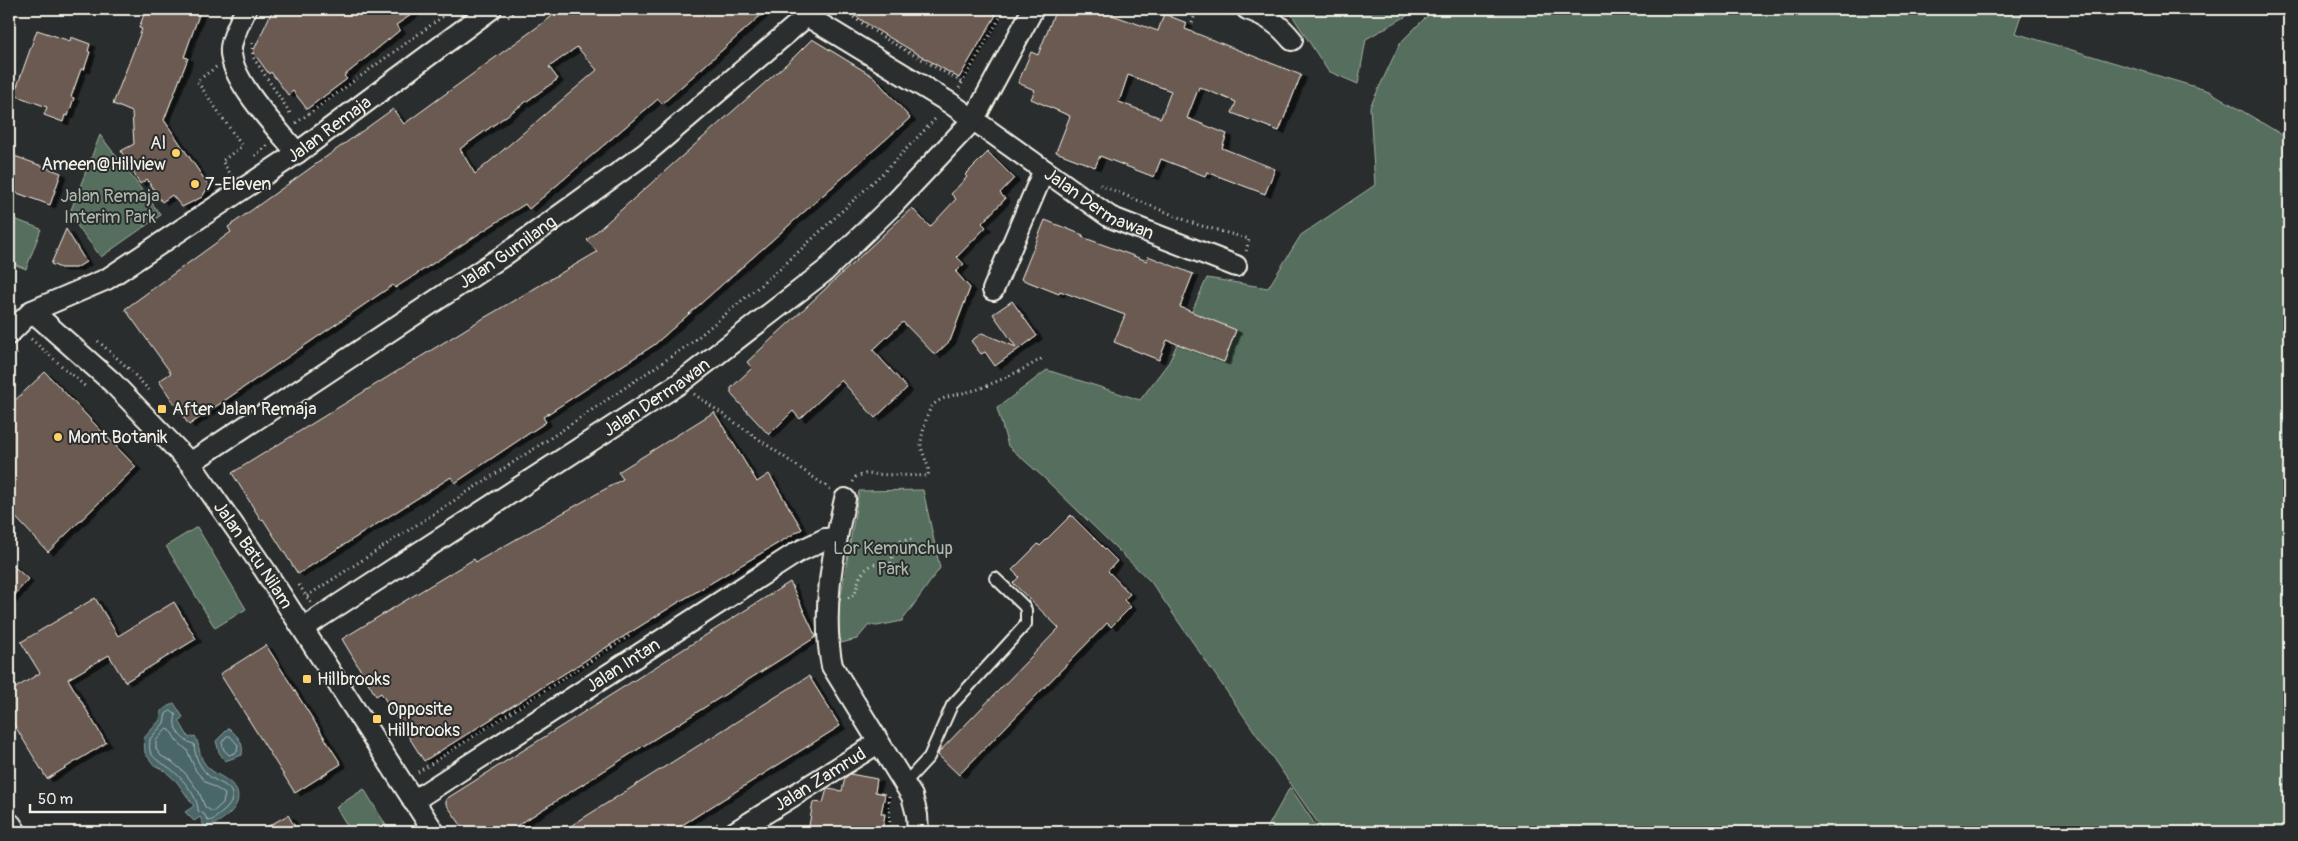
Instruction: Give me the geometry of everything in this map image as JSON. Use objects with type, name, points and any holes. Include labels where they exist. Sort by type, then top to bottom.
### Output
[{"type":"street","points":[[246,9],[231,46],[232,62],[240,81],[289,128],[298,153]]},
{"type":"street","name":"Jalan Remaja","points":[[9,334],[32,311],[107,279],[298,153],[491,9]]},
{"type":"street","name":"Jalan Dermawan","points":[[303,628],[680,383],[825,271],[894,204],[974,119],[1033,9]]},
{"type":"street","points":[[1247,9],[1268,16],[1280,25],[1292,40]]},
{"type":"street","name":"Jalan Dermawan","points":[[803,12],[950,103],[1110,216],[1236,266]]},
{"type":"street","name":"Jalan Gumilang","points":[[190,463],[503,256],[646,153],[803,12]]},
{"type":"street","points":[[993,290],[1044,170]]},
{"type":"street","name":"Jalan Batu Nilam","points":[[32,311],[112,382],[190,463],[303,628],[434,832]]},
{"type":"street","points":[[845,499],[836,538],[827,644],[832,666],[912,796],[917,815],[918,832]]},
{"type":"street","name":"Jalan Intan","points":[[413,801],[796,553],[825,539],[836,538]]},
{"type":"street","name":"Jalan Zamrud","points":[[735,832],[878,743]]},
{"type":"street","points":[[9,826],[13,832]]},
{"type":"lane","points":[[904,784],[929,757],[952,705],[1026,624],[1026,610],[1024,606],[995,578]]},
{"type":"path","points":[[251,160],[289,128],[453,9]]},
{"type":"path","points":[[841,9],[889,41],[962,82]]},
{"type":"path","points":[[307,596],[546,441],[691,343],[795,255],[887,169],[950,103],[1005,9]]},
{"type":"path","points":[[1192,23],[1196,9]]},
{"type":"path","points":[[252,37],[253,57],[289,128]]},
{"type":"path","points":[[223,68],[214,66],[197,81],[242,146],[222,161],[232,177]]},
{"type":"path","points":[[225,181],[238,171]]},
{"type":"path","points":[[1096,183],[1195,224],[1248,239]]},
{"type":"path","points":[[31,339],[91,391]]},
{"type":"path","points":[[680,383],[845,499],[856,477],[865,474],[928,476],[929,468],[921,442],[931,407],[941,400],[980,389],[1019,373],[1043,358]]},
{"type":"path","points":[[891,563],[894,550],[899,541],[914,539]]},
{"type":"path","points":[[828,624],[844,601],[855,594],[861,575],[878,562],[891,563],[904,574]]},
{"type":"green space","points":[[1288,9],[1419,9],[1366,39],[1358,84],[1328,71]]},
{"type":"green space","points":[[1434,9],[2023,9],[2015,33],[2209,91],[2289,139],[2289,832],[1324,832],[1151,582],[1043,477],[1008,446],[997,408],[1047,370],[1140,400],[1169,362],[1207,278],[1268,288],[1301,235],[1375,185],[1370,107],[1400,43]]},
{"type":"green space","name":"Jalan Remaja Interim Park","points":[[100,135],[161,215],[101,257],[69,215]]},
{"type":"green space","points":[[9,217],[41,229],[26,269],[9,262]]},
{"type":"green space","name":"Lor Kemunchup Park","points":[[923,490],[940,568],[902,621],[877,626],[869,625],[857,639],[837,644],[837,618],[859,491]]},
{"type":"green space","points":[[197,527],[246,609],[215,628],[166,546]]},
{"type":"green space","points":[[1290,787],[1320,832],[1265,832]]},
{"type":"green space","points":[[364,789],[390,832],[351,832],[336,807]]},
{"type":"water","points":[[174,703],[183,717],[179,721],[189,738],[195,736],[205,764],[232,784],[238,795],[234,808],[230,813],[217,823],[205,828],[200,817],[194,821],[185,812],[194,806],[177,782],[164,770],[154,765],[145,753],[144,738],[160,720],[161,711]]},
{"type":"water","points":[[229,728],[241,743],[242,755],[225,761],[219,752],[216,741]]},
{"type":"building","points":[[146,9],[201,9],[184,57],[188,58],[164,120],[209,186],[202,197],[182,207],[172,195],[162,202],[147,179],[140,184],[121,151],[134,144],[132,112],[113,104],[142,29],[139,28]]},
{"type":"building","points":[[273,9],[420,9],[396,25],[400,30],[344,76],[347,79],[307,109],[293,91],[288,95],[253,52]]},
{"type":"building","points":[[559,9],[768,9],[662,104],[658,99],[529,209],[525,204],[395,288],[393,285],[189,425],[159,381],[171,373],[125,309],[231,232],[228,227],[393,109],[404,124],[551,17]],"holes":[[[577,47],[597,70],[475,174],[460,149],[558,79],[549,67]]]},
{"type":"building","points":[[845,9],[985,9],[996,15],[959,78],[875,29]]},
{"type":"building","points":[[1056,9],[1115,9],[1112,15],[1158,31],[1164,14],[1187,23],[1185,29],[1301,75],[1279,131],[1232,113],[1236,102],[1199,87],[1187,118],[1227,134],[1222,148],[1275,169],[1265,194],[1207,172],[1205,176],[1161,159],[1154,177],[1100,156],[1095,167],[1056,152],[1070,116],[1031,99],[1035,90],[1018,83],[1031,52],[1038,55]],"holes":[[[1128,75],[1171,91],[1161,118],[1119,102]]]},
{"type":"building","points":[[37,30],[70,41],[71,37],[90,44],[88,51],[90,52],[84,70],[81,69],[71,97],[74,98],[68,116],[65,115],[63,122],[44,115],[47,107],[14,95]]},
{"type":"building","points":[[812,39],[874,77],[910,118],[654,345],[543,417],[546,422],[455,483],[451,477],[298,574],[232,473],[477,322],[597,252],[587,240],[793,58]]},
{"type":"building","points":[[988,152],[1014,178],[1000,193],[1005,199],[982,223],[986,227],[957,257],[964,264],[956,272],[970,288],[950,341],[935,355],[903,322],[873,350],[907,388],[875,418],[841,380],[800,419],[793,411],[769,435],[731,394],[731,388],[752,368],[747,362],[912,208],[930,227],[956,199],[951,194],[967,177],[965,175]]},
{"type":"building","points":[[9,154],[61,173],[50,205],[9,190]]},
{"type":"building","points":[[1045,220],[1083,235],[1082,237],[1147,261],[1148,256],[1193,274],[1180,307],[1236,330],[1224,362],[1167,340],[1159,360],[1114,342],[1125,315],[1060,291],[1059,294],[1021,279]]},
{"type":"building","points":[[66,229],[86,262],[76,268],[61,268],[51,264]]},
{"type":"building","points":[[1012,301],[1037,336],[995,366],[985,352],[981,354],[971,341],[982,333],[1016,347],[993,314]]},
{"type":"building","name":"Mont Botanik","points":[[45,372],[136,467],[48,552],[9,510],[9,406]]},
{"type":"building","points":[[714,412],[757,482],[769,474],[802,529],[679,602],[424,761],[381,693],[376,696],[342,639],[474,559],[476,562],[623,479],[618,472]]},
{"type":"building","points":[[1071,515],[1117,561],[1108,571],[1130,594],[1124,600],[1131,607],[1111,627],[1107,623],[959,775],[938,755],[939,752],[1059,628],[1013,583],[1019,577],[1012,570],[1038,544],[1040,546]]},
{"type":"building","points":[[9,562],[28,579],[9,602]]},
{"type":"building","points":[[790,582],[816,637],[507,832],[466,832],[446,804],[446,799]]},
{"type":"building","points":[[95,598],[118,636],[174,602],[196,639],[125,682],[109,655],[68,679],[106,743],[47,779],[9,716],[9,692],[40,673],[21,642]]},
{"type":"building","points":[[266,645],[341,764],[295,793],[220,674]]},
{"type":"building","points":[[809,676],[840,726],[679,827],[682,832],[561,832]]},
{"type":"building","points":[[850,774],[877,779],[875,792],[885,794],[881,814],[885,814],[882,832],[808,832],[813,802],[823,803],[827,789],[842,791],[845,778]]},
{"type":"building","points":[[288,815],[298,832],[258,832]]},
{"type":"place","name":"Al Ameen@Hillview","points":[[176,153]]},
{"type":"place","name":"7-Eleven","points":[[195,184]]},
{"type":"place","name":"After Jalan Remaja","points":[[162,409]]},
{"type":"place","name":"Mont Botanik","points":[[58,437]]},
{"type":"place","name":"Hillbrooks","points":[[307,679]]},
{"type":"place","name":"Opposite Hillbrooks","points":[[377,719]]}]
